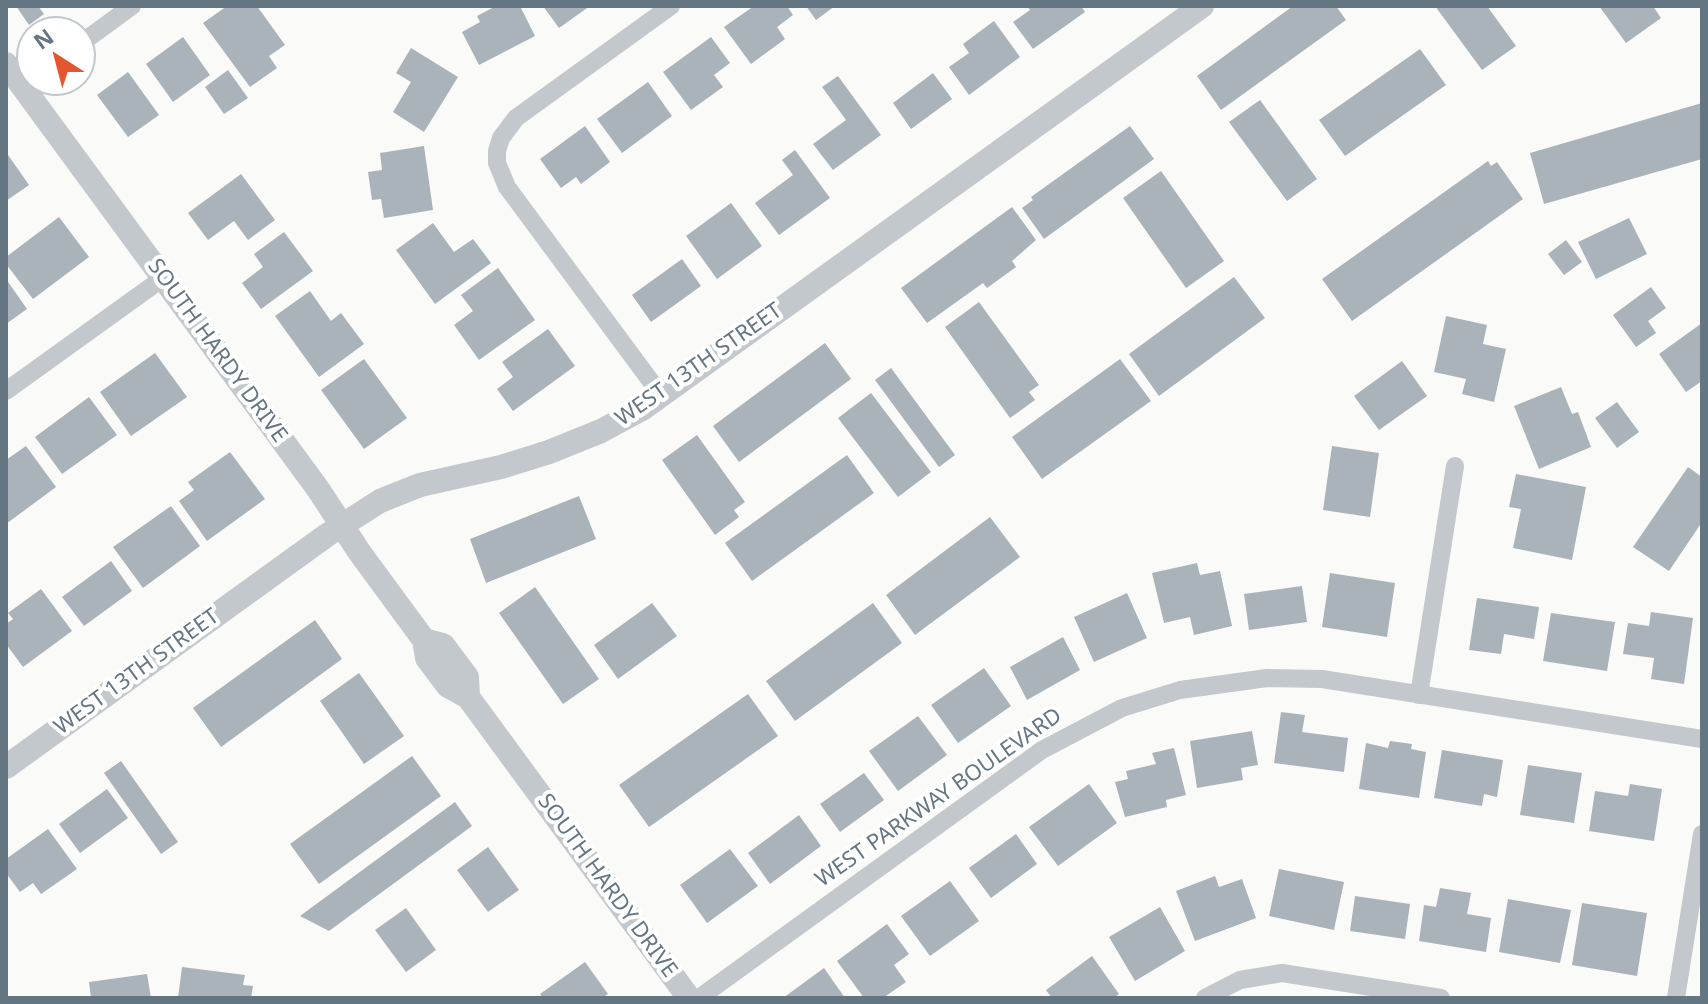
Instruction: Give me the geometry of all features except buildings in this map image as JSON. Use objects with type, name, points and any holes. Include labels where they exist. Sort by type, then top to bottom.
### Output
[{"type":"street","points":[[96,32],[132,6]]},
{"type":"street","points":[[661,395],[507,187],[497,163],[497,151],[501,138],[516,118],[671,6]]},
{"type":"street","name":"WEST 13TH STREET","points":[[6,767],[342,524],[399,492],[438,480],[519,463],[622,420],[1202,6]]},
{"type":"street","name":"SOUTH HARDY DRIVE","points":[[37,96],[163,278],[424,640],[427,658],[448,686],[468,697],[689,998]]},
{"type":"street","points":[[6,391],[163,278]]},
{"type":"street","points":[[1419,695],[1455,466]]},
{"type":"street","name":"WEST PARKWAY BOULEVARD","points":[[699,998],[1042,750],[1122,708],[1180,690],[1267,678],[1322,679],[1702,739]]},
{"type":"street","points":[[1676,998],[1702,834]]},
{"type":"street","points":[[1205,998],[1240,980],[1282,973],[1402,995],[1441,998]]}]
